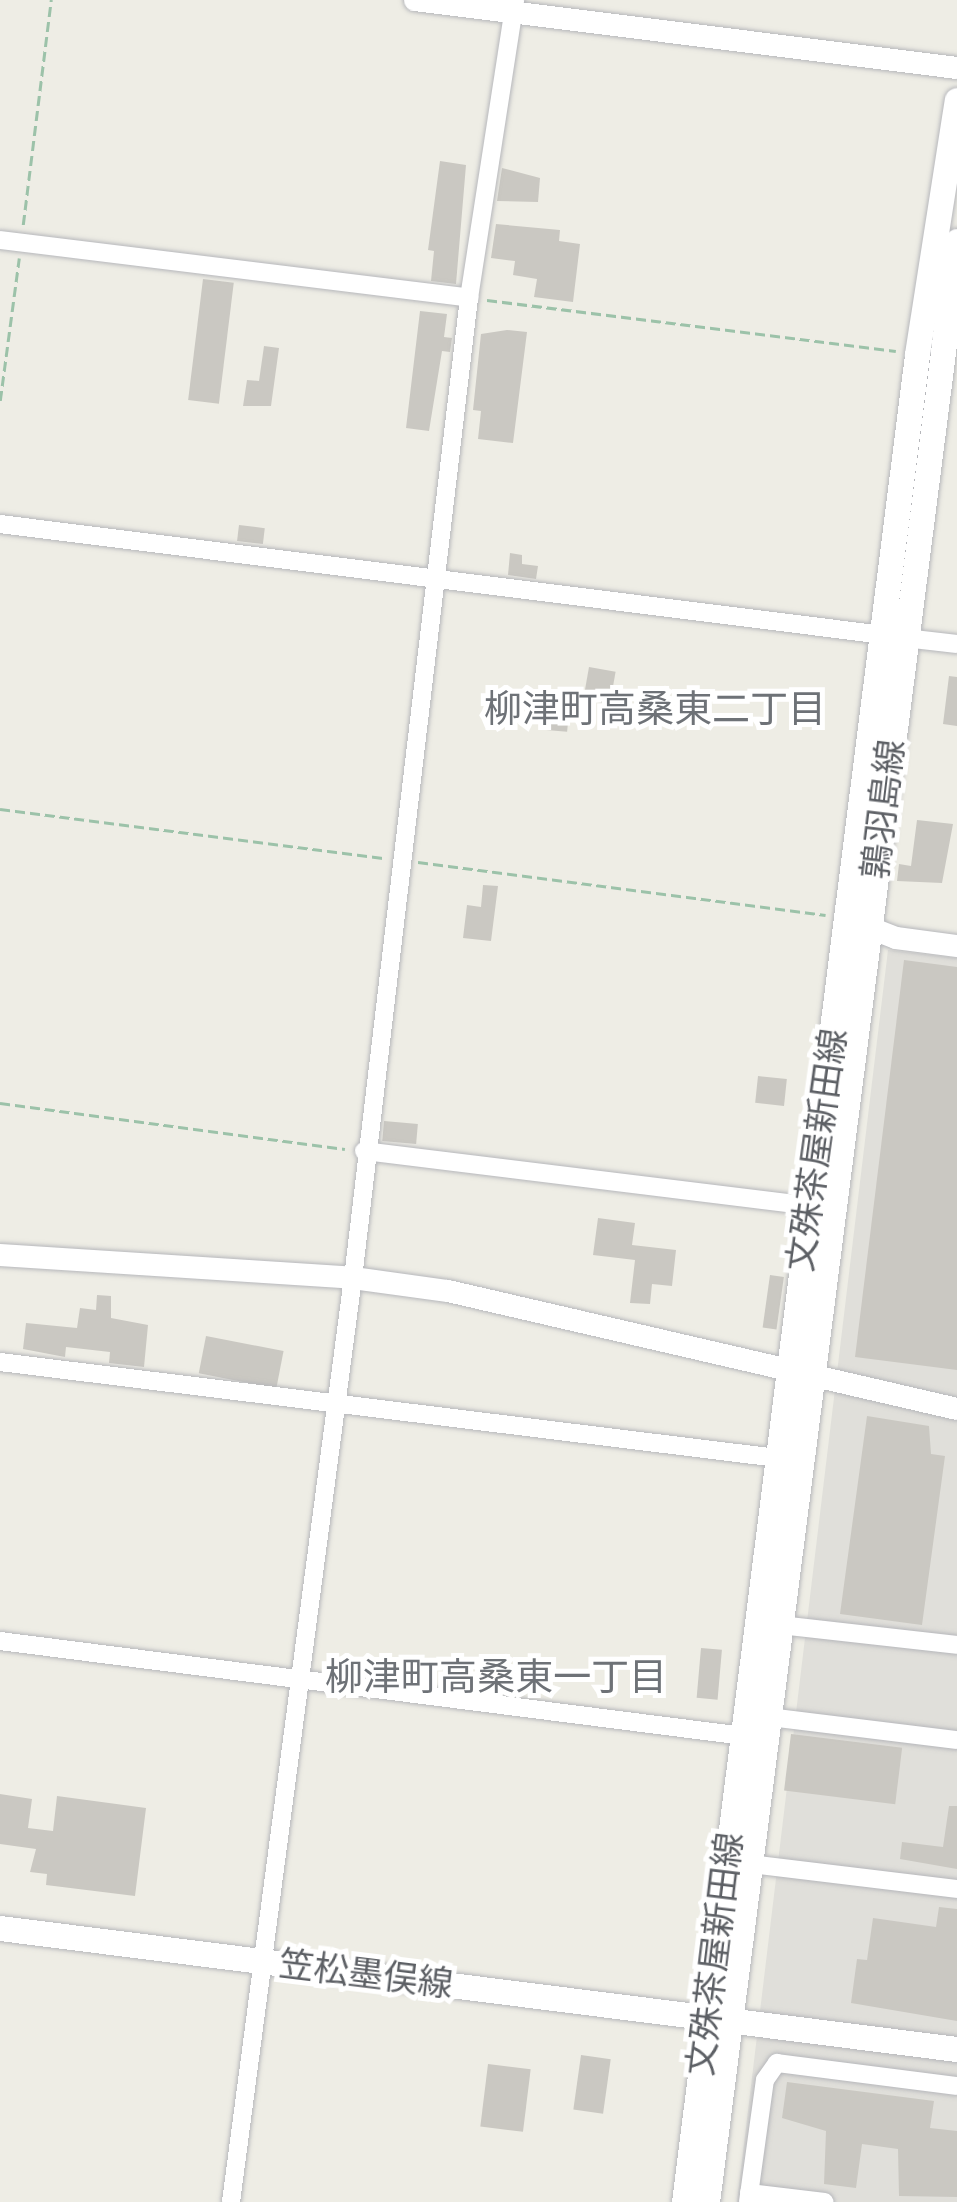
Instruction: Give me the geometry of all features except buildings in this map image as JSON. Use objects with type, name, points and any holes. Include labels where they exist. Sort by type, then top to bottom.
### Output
[{"type":"main road","points":[[894,636],[917,354],[957,100]]},
{"type":"main road","name":"鶉羽島線","points":[[799,1374],[894,636],[957,241]]},
{"type":"main road","name":"文殊茶屋新田線","points":[[684,2202],[719,2019],[744,1736],[777,1458],[799,1374],[809,1206],[858,923]]},
{"type":"main road","points":[[707,2202],[719,2019],[750,1864],[780,1625],[799,1374]]},
{"type":"main road","name":"笠松墨俣線","points":[[0,1928],[957,2048]]},
{"type":"street","points":[[415,0],[514,7],[957,68]]},
{"type":"street","points":[[231,2202],[353,1278],[364,1151],[469,298],[514,7]]},
{"type":"street","points":[[0,240],[469,298]]},
{"type":"street","points":[[0,524],[957,644]]},
{"type":"street","points":[[858,923],[957,946]]},
{"type":"street","points":[[364,1151],[809,1206]]},
{"type":"street","points":[[0,1255],[353,1278],[502,1303],[957,1409]]},
{"type":"street","points":[[0,1362],[777,1458]]},
{"type":"street","points":[[780,1625],[957,1645]]},
{"type":"street","points":[[0,1641],[744,1736]]},
{"type":"street","points":[[777,1718],[957,1740]]},
{"type":"street","points":[[750,1864],[957,1888]]},
{"type":"street","points":[[824,2202],[748,2197],[765,2080],[778,2063],[957,2086]]},
{"type":"path","points":[[0,400],[51,0]]},
{"type":"path","points":[[469,298],[917,354]]},
{"type":"path","points":[[0,809],[858,923]]},
{"type":"path","points":[[0,1103],[364,1151]]},
{"type":"shaded area","points":[[888,950],[957,958],[957,2202],[737,2202]]},
{"type":"district","name":"柳津町高桑東二丁目","points":[[655,709]]},
{"type":"district","name":"柳津町高桑東一丁目","points":[[496,1677]]}]
